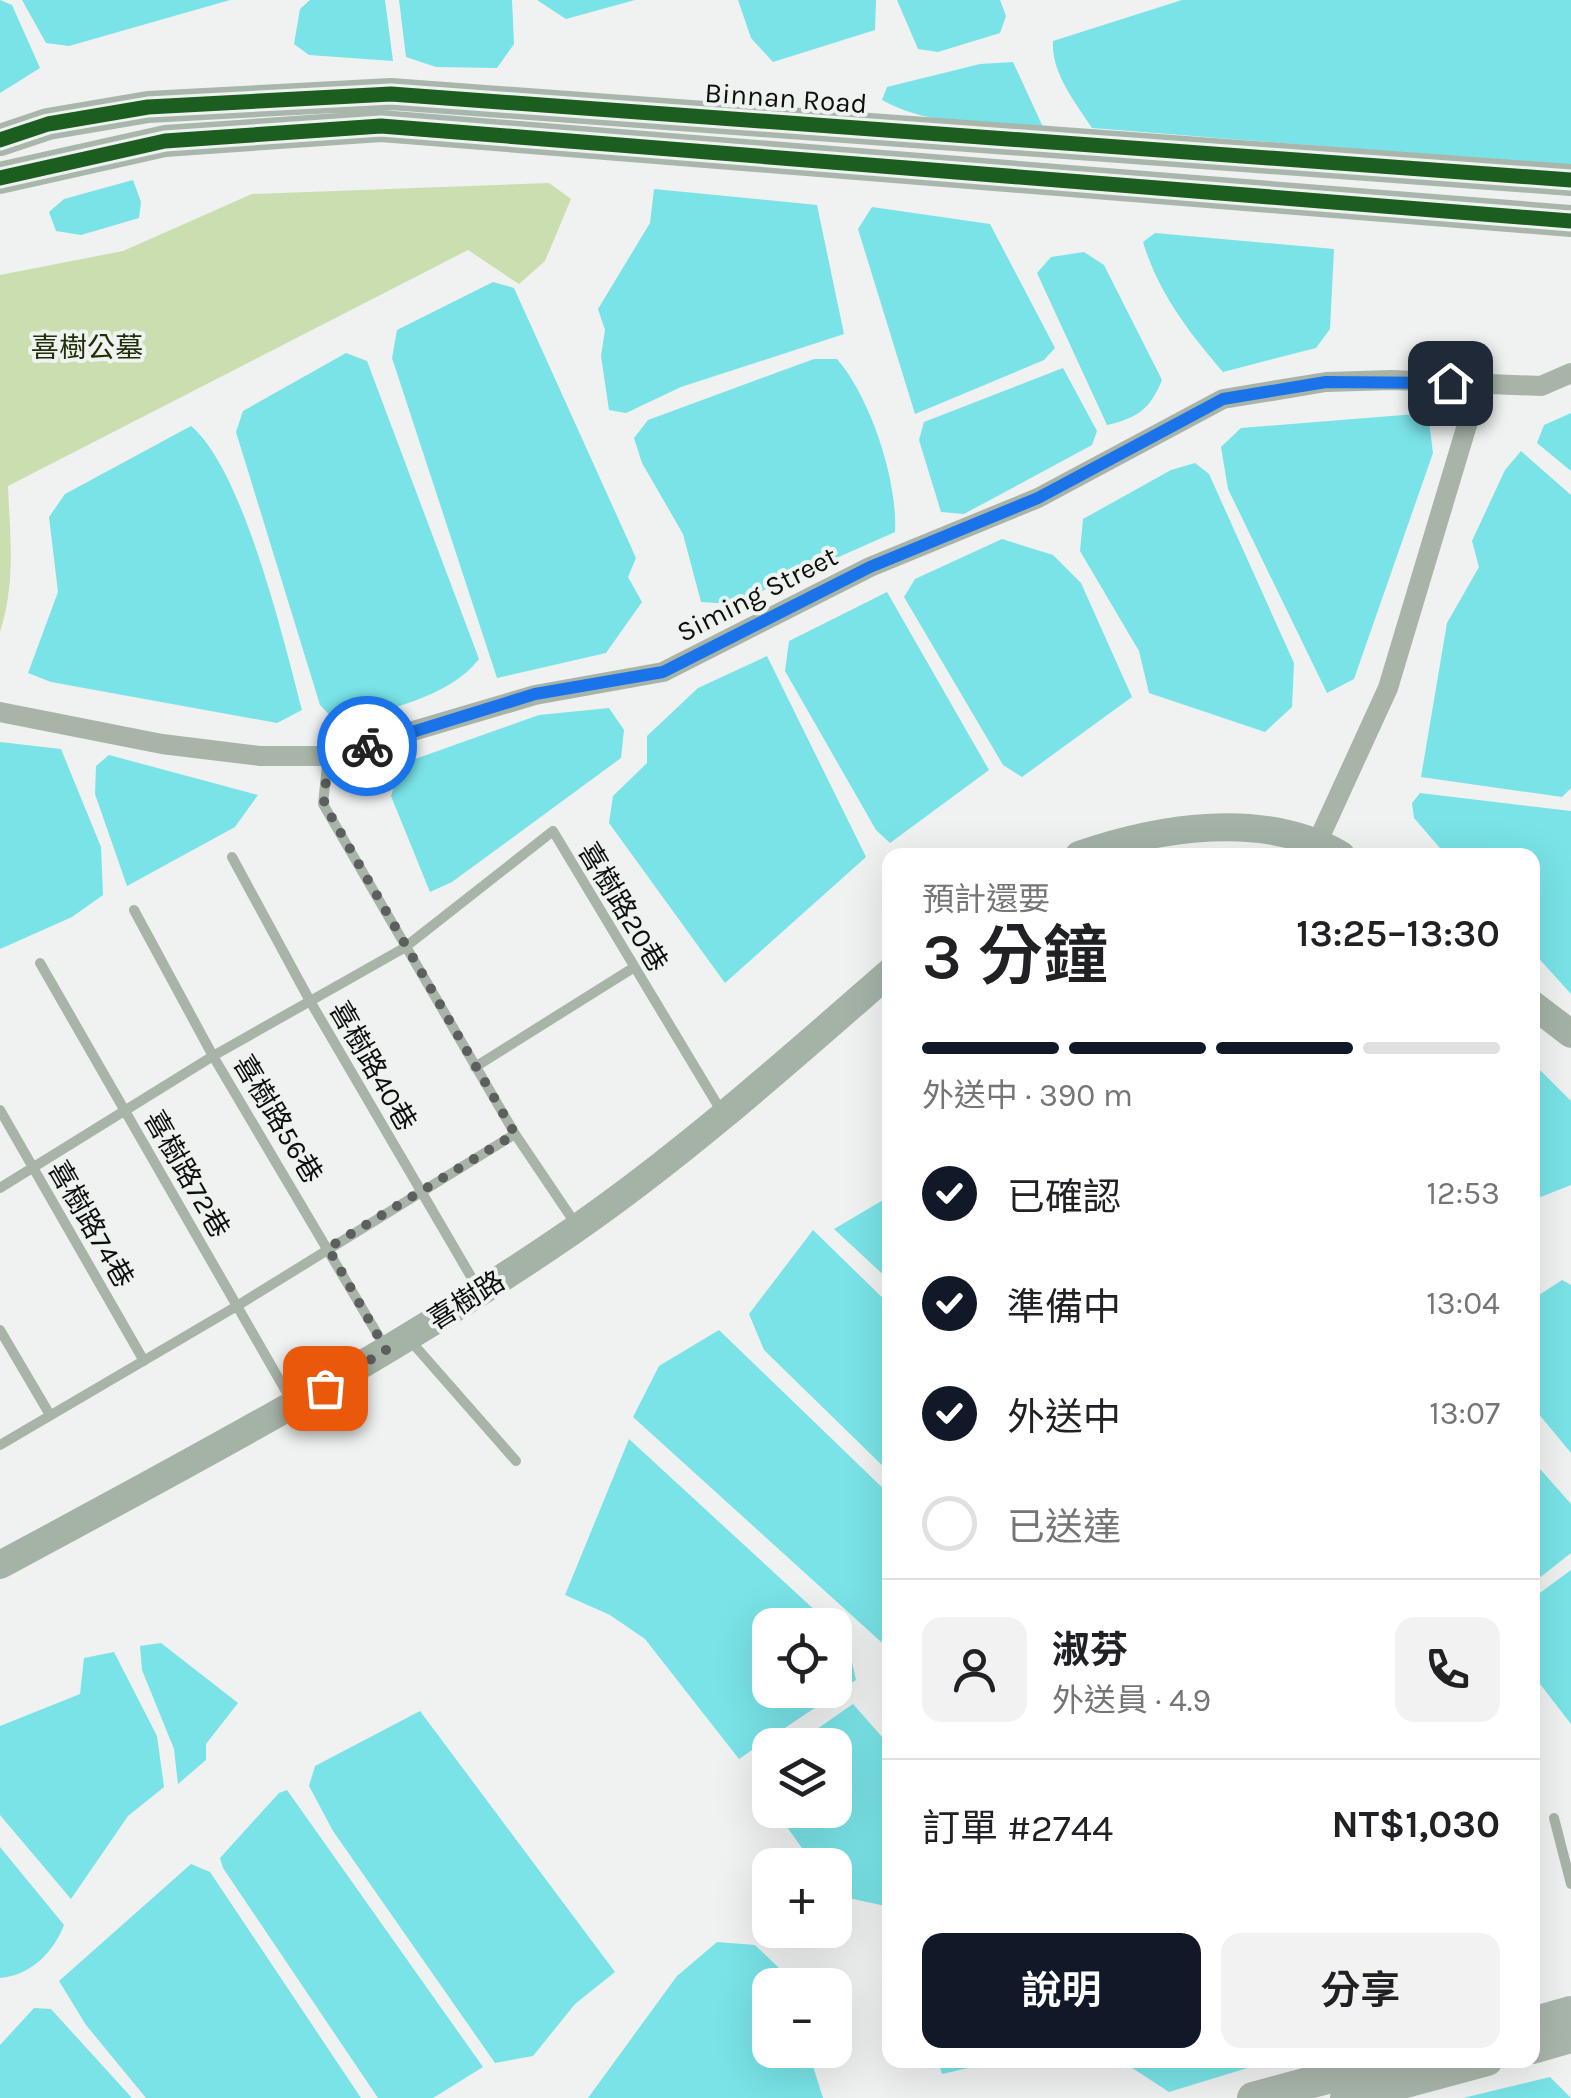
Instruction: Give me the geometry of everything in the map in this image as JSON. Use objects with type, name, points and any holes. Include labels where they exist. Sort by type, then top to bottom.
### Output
[{"type":"main road","name":"Binnan Road","points":[[0,140],[48,124],[148,107],[391,94],[1571,180]]},
{"type":"main road","points":[[0,178],[165,141],[381,126],[1571,221]]},
{"type":"main road","points":[[1380,206],[1383,166]]},
{"type":"main road","points":[[1540,2020],[1571,2012]]},
{"type":"main road","points":[[1540,2046],[1571,2037]]},
{"type":"main road","points":[[1254,2098],[1365,2068]]},
{"type":"main road","points":[[1346,2098],[1457,2068]]},
{"type":"street","name":"Siming Street","points":[[0,712],[162,744],[260,756],[328,756],[535,694],[663,672],[870,567],[1038,498],[1223,399],[1326,382],[1392,380],[1541,386],[1571,373]]},
{"type":"street","points":[[1329,848],[1388,688],[1479,385]]},
{"type":"street","points":[[1102,848],[1154,832],[1204,828],[1277,833],[1326,848]]},
{"type":"street","name":"喜樹路","points":[[0,1565],[294,1406],[480,1293],[578,1227],[724,1115],[882,979]]},
{"type":"street","points":[[1540,1010],[1571,1034]]},
{"type":"lane","points":[[328,756],[324,804],[515,1134],[578,1227]]},
{"type":"lane","name":"喜樹路20巷","points":[[404,948],[553,832],[724,1115]]},
{"type":"lane","name":"喜樹路40巷","points":[[232,857],[480,1293]]},
{"type":"lane","name":"喜樹路56巷","points":[[134,910],[213,1056],[328,1248],[397,1344],[516,1462]]},
{"type":"lane","points":[[0,1188],[126,1114],[213,1056],[404,948]]},
{"type":"lane","name":"喜樹路72巷","points":[[40,963],[294,1406]]},
{"type":"lane","points":[[475,1067],[633,968]]},
{"type":"lane","name":"喜樹路74巷","points":[[0,1110],[144,1361]]},
{"type":"lane","points":[[0,1444],[237,1306],[515,1134]]},
{"type":"lane","points":[[0,1330],[50,1415]]},
{"type":"lane","points":[[1554,1818],[1571,1884]]},
{"type":"green space","name":"喜樹公墓","points":[[549,183],[571,199],[545,261],[519,284],[468,250],[8,486],[10,577],[0,632],[0,275],[123,251],[252,194]]},
{"type":"water","points":[[0,0],[12,5],[40,68],[0,93]]},
{"type":"water","points":[[22,0],[230,0],[69,46],[46,43]]},
{"type":"water","points":[[310,0],[385,0],[393,61],[309,55],[294,44],[300,9]]},
{"type":"water","points":[[399,0],[512,0],[514,44],[497,68],[436,67],[406,57]]},
{"type":"water","points":[[537,0],[635,0],[566,19]]},
{"type":"water","points":[[738,0],[876,0],[875,30],[773,62],[751,38]]},
{"type":"water","points":[[897,0],[1000,0],[1006,16],[1000,33],[938,52],[918,49]]},
{"type":"water","points":[[1182,0],[1571,0],[1571,166],[1092,128],[1060,76],[1053,41]]},
{"type":"water","points":[[1013,62],[1043,127],[940,119],[882,100],[887,87],[980,64]]},
{"type":"water","points":[[133,180],[141,202],[139,218],[81,235],[56,231],[49,212],[64,199]]},
{"type":"water","points":[[654,189],[817,205],[844,334],[681,387],[626,413],[609,410],[601,356],[605,330],[598,309],[650,223]]},
{"type":"water","points":[[872,207],[990,224],[1055,348],[1044,360],[915,414],[858,229]]},
{"type":"water","points":[[1155,233],[1334,249],[1330,329],[1316,348],[1223,372],[1187,327],[1157,278],[1143,242]]},
{"type":"water","points":[[1084,252],[1104,265],[1162,380],[1142,411],[1107,425],[1037,273],[1051,257]]},
{"type":"water","points":[[493,282],[514,288],[636,558],[628,577],[642,602],[606,653],[497,678],[392,358],[397,330]]},
{"type":"water","points":[[346,353],[367,361],[479,659],[466,673],[433,693],[338,724],[320,705],[236,432],[243,411]]},
{"type":"water","points":[[814,359],[837,359],[861,395],[887,466],[895,532],[733,604],[701,602],[683,534],[642,463],[634,438],[648,420]]},
{"type":"water","points":[[1063,368],[1097,431],[1092,445],[964,514],[941,512],[919,440],[924,422]]},
{"type":"water","points":[[1428,413],[1433,453],[1354,679],[1327,693],[1228,489],[1221,447],[1241,428]]},
{"type":"water","points":[[1571,413],[1571,471],[1537,443],[1544,425]]},
{"type":"water","points":[[191,426],[228,479],[273,601],[302,710],[277,723],[51,682],[28,673],[58,592],[49,517],[65,494]]},
{"type":"water","points":[[1521,451],[1571,495],[1571,788],[1562,797],[1421,777],[1447,623],[1479,567],[1472,541],[1505,470]]},
{"type":"water","points":[[1195,463],[1209,474],[1294,663],[1292,707],[1265,732],[1149,693],[1139,651],[1080,551],[1083,519],[1171,470]]},
{"type":"water","points":[[1002,539],[1053,555],[1081,583],[1132,697],[1022,777],[1003,765],[904,597],[915,579]]},
{"type":"water","points":[[887,592],[989,770],[890,843],[876,830],[785,671],[789,641]]},
{"type":"water","points":[[767,656],[866,857],[725,983],[609,823],[613,796],[647,763],[647,736],[698,688]]},
{"type":"water","points":[[609,708],[624,730],[621,758],[452,882],[430,892],[391,796],[401,764],[539,715]]},
{"type":"water","points":[[0,742],[61,749],[101,847],[103,895],[72,917],[0,949]]},
{"type":"water","points":[[109,755],[258,795],[235,827],[127,886],[95,794],[96,766]]},
{"type":"water","points":[[1420,793],[1571,811],[1571,994],[1540,960],[1540,848],[1440,848],[1414,818],[1412,803]]},
{"type":"water","points":[[1540,1070],[1571,1101],[1571,1185],[1540,1197]]},
{"type":"water","points":[[882,1201],[882,1274],[834,1229]]},
{"type":"water","points":[[813,1230],[882,1297],[882,1465],[764,1350],[749,1314]]},
{"type":"water","points":[[1562,1280],[1571,1285],[1571,1453],[1540,1415],[1540,1294]]},
{"type":"water","points":[[719,1330],[882,1487],[882,1643],[852,1616],[852,1608],[844,1608],[633,1417],[659,1366]]},
{"type":"water","points":[[629,1439],[813,1608],[752,1608],[752,1708],[815,1708],[785,1728],[752,1728],[752,1750],[739,1759],[645,1639],[610,1615],[565,1595]]},
{"type":"water","points":[[1540,1469],[1571,1504],[1571,1553],[1540,1577]]},
{"type":"water","points":[[1571,1570],[1571,1724],[1540,1684],[1540,1593]]},
{"type":"water","points":[[161,1643],[238,1703],[206,1744],[206,1760],[178,1784],[174,1749],[142,1670],[140,1646]]},
{"type":"water","points":[[114,1652],[157,1736],[164,1787],[128,1816],[71,1899],[0,1815],[0,1726],[80,1694],[84,1658]]},
{"type":"water","points":[[853,1704],[882,1737],[882,1905],[852,1899],[852,1848],[802,1848],[788,1828],[852,1828],[852,1728],[818,1728]]},
{"type":"water","points":[[420,1711],[615,1972],[575,2004],[533,2056],[495,2063],[333,1831],[309,1786],[315,1766]]},
{"type":"water","points":[[287,1790],[483,2067],[433,2098],[378,2098],[223,1868],[220,1858],[279,1793]]},
{"type":"water","points":[[0,1847],[64,1925],[40,1961],[22,1972],[0,1978]]},
{"type":"water","points":[[191,1864],[210,1872],[361,2098],[146,2098],[86,2025],[59,1981]]},
{"type":"water","points":[[717,1942],[758,1948],[779,1968],[752,1968],[752,2068],[814,2068],[823,2098],[588,2098],[677,1976]]},
{"type":"water","points":[[34,2008],[51,2009],[132,2098],[0,2098],[0,2045]]},
{"type":"water","points":[[940,2068],[969,2068],[942,2074]]},
{"type":"water","points":[[1132,2068],[1248,2068],[1169,2092]]},
{"type":"water","points":[[1550,2077],[1571,2098],[1463,2098]]},
{"type":"cycle path","points":[[0,140],[48,124],[148,107],[391,94],[1571,180]]},
{"type":"cycle path","points":[[0,178],[165,141],[381,126],[1571,221]]},
{"type":"way so far","points":[[325,1388],[386,1350],[328,1248],[515,1134],[324,804],[328,756],[367,746]]},
{"type":"route","points":[[367,746],[535,694],[663,672],[870,567],[1038,498],[1223,399],[1326,382],[1450,383]]}]
